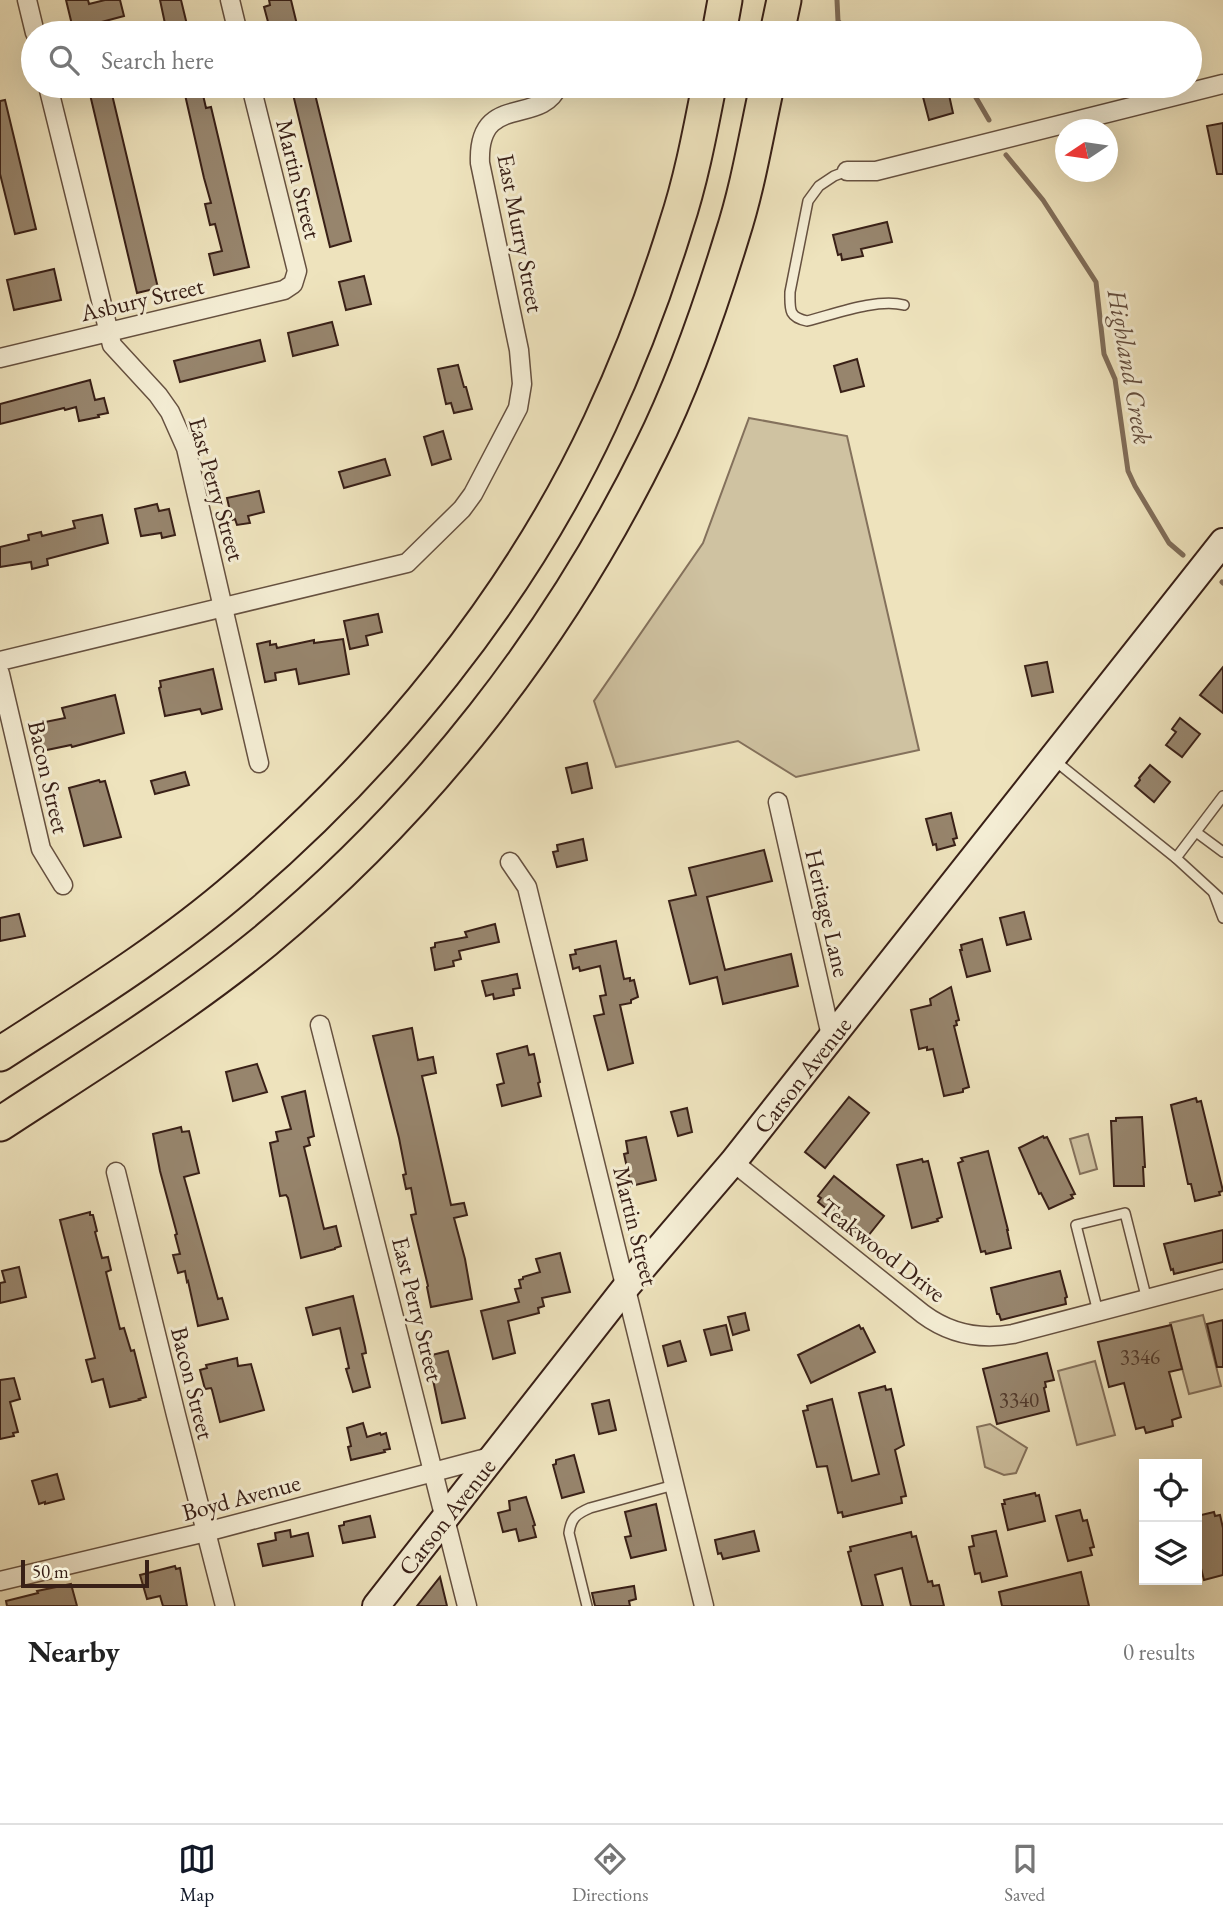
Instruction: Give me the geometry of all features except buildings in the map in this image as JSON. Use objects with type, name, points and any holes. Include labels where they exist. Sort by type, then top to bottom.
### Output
[{"type":"highway","points":[[721,21],[725,0]]},
{"type":"highway","points":[[780,21],[784,0]]},
{"type":"highway","points":[[0,1054],[151,954],[239,886],[309,823],[365,766],[462,649],[509,583],[559,501],[624,370],[660,276],[676,225],[706,98]]},
{"type":"highway","points":[[0,1124],[150,1026],[239,962],[293,917],[346,869],[406,808],[471,733],[515,676],[572,593],[611,527],[651,450],[686,370],[702,330],[732,236],[752,162],[765,98]]},
{"type":"main road","name":"Carson Avenue","points":[[376,1606],[626,1287],[733,1162],[1223,542]]},
{"type":"street","points":[[27,0],[32,21]]},
{"type":"street","points":[[230,0],[235,21]]},
{"type":"street","points":[[1202,89],[1223,84]]},
{"type":"street","name":"East Perry Street","points":[[51,98],[112,345],[158,395],[170,412],[186,448],[259,763]]},
{"type":"street","name":"Martin Street","points":[[254,98],[297,271],[293,284]]},
{"type":"street","name":"East Murry Street","points":[[0,661],[407,563],[462,509],[473,494],[518,408],[522,384],[519,350],[480,163],[480,147],[488,125],[502,116],[548,98]]},
{"type":"street","points":[[847,171],[876,171],[1167,98]]},
{"type":"street","name":"Asbury Street","points":[[0,358],[284,290],[293,284]]},
{"type":"street","name":"Bacon Street","points":[[0,674],[41,849],[63,885]]},
{"type":"street","name":"Heritage Lane","points":[[778,802],[831,1036]]},
{"type":"street","name":"Martin Street","points":[[510,862],[527,887],[704,1606]]},
{"type":"street","name":"East Perry Street","points":[[320,1025],[467,1606]]},
{"type":"street","name":"Teakwood Drive","points":[[733,1162],[935,1323],[974,1336],[998,1336],[1223,1279]]},
{"type":"street","name":"Bacon Street","points":[[116,1172],[225,1606]]},
{"type":"street","name":"Boyd Avenue","points":[[0,1581],[206,1532],[494,1455]]},
{"type":"lane","points":[[847,171],[819,186],[808,201],[790,292],[793,316],[807,321],[880,303],[904,305]]},
{"type":"lane","points":[[1052,759],[1176,858],[1223,901]]},
{"type":"lane","points":[[1176,858],[1223,796]]},
{"type":"lane","points":[[1196,832],[1223,852]]},
{"type":"lane","points":[[1213,892],[1223,918]]},
{"type":"lane","points":[[1098,1312],[1076,1225],[1125,1213],[1147,1300]]},
{"type":"lane","points":[[587,1606],[569,1533],[570,1522],[580,1512],[590,1508],[674,1485]]},
{"type":"shaded area","points":[[749,418],[847,436],[919,750],[796,777],[738,741],[616,767],[594,701],[703,543]]},
{"type":"shaded area","points":[[1088,1134],[1097,1169],[1080,1174],[1070,1139]]},
{"type":"shaded area","points":[[1203,1315],[1221,1386],[1189,1394],[1170,1323]]},
{"type":"shaded area","points":[[1095,1361],[1115,1435],[1077,1445],[1058,1371]]},
{"type":"shaded area","points":[[990,1424],[1027,1448],[1016,1473],[1004,1475],[985,1467],[977,1427]]},
{"type":"waterway","name":"Highland Creek","points":[[837,0],[838,21]]},
{"type":"waterway","name":"Highland Creek","points":[[976,98],[989,120]]},
{"type":"waterway","name":"Highland Creek","points":[[1006,155],[1043,200],[1096,282],[1104,354],[1115,379],[1128,471],[1169,543],[1183,555]]}]
